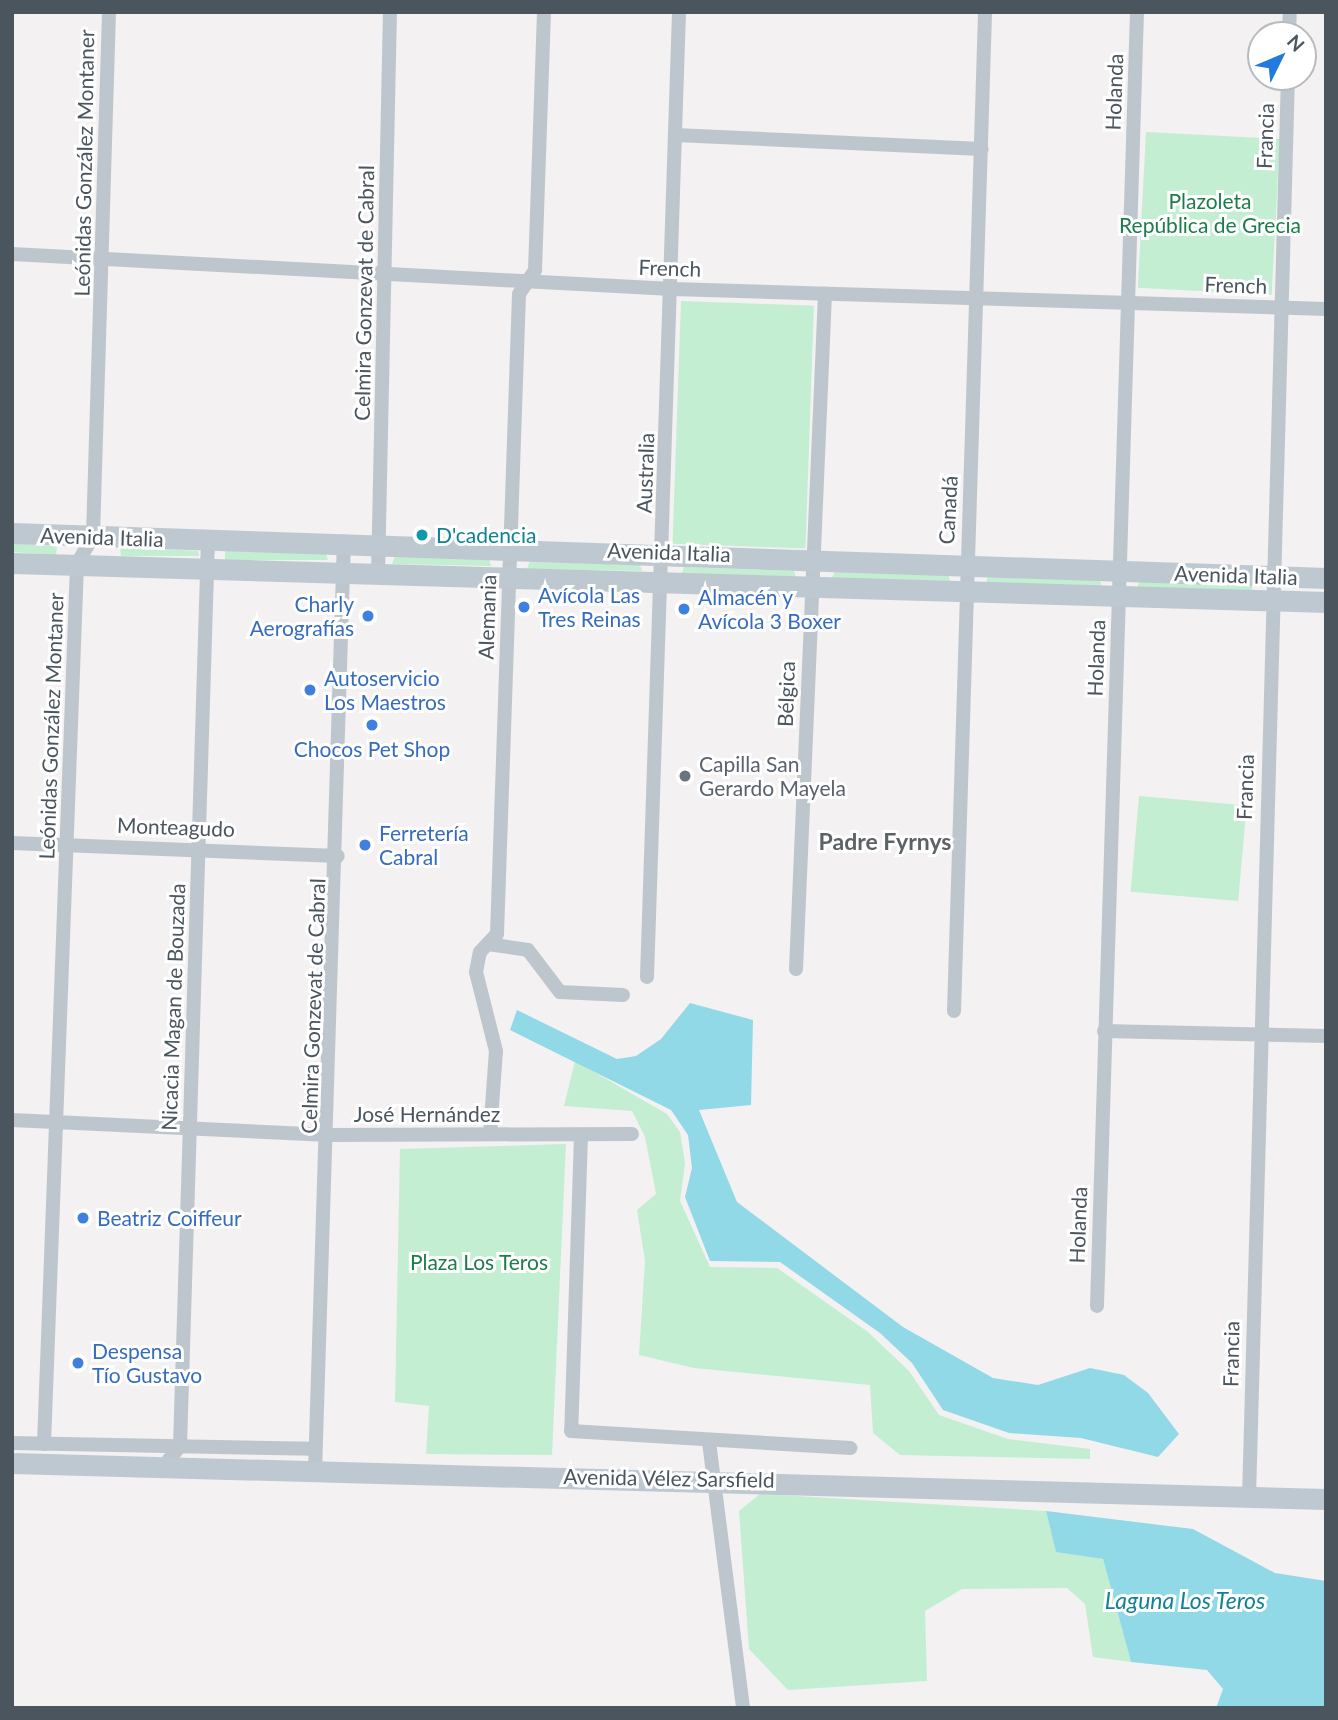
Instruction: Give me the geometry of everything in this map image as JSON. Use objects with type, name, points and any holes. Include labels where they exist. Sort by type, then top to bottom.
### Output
[{"type":"main road","name":"Avenida Italia","points":[[12,533],[208,541],[344,541],[510,546],[1326,578]]},
{"type":"main road","name":"Avenida Italia","points":[[12,563],[207,567],[510,580],[1326,602]]},
{"type":"main road","name":"Avenida Vélez Sarsfield","points":[[12,1463],[315,1472],[713,1478],[1326,1499]]},
{"type":"street","name":"Leónidas González Montaner","points":[[44,1444],[77,564],[93,536],[104,257],[109,12]]},
{"type":"street","name":"Celmira Gonzevat de Cabral","points":[[378,574],[390,12]]},
{"type":"street","name":"Alemania","points":[[490,1134],[496,1051],[476,972],[488,944],[497,934],[519,294],[535,270],[544,12]]},
{"type":"street","name":"Australia","points":[[647,977],[658,583],[663,552],[672,289],[679,12]]},
{"type":"street","name":"Canadá","points":[[954,1010],[966,565],[980,297],[985,12]]},
{"type":"street","name":"Holanda","points":[[1097,1306],[1138,12]]},
{"type":"street","name":"Francia","points":[[1249,1498],[1271,576],[1288,91]]},
{"type":"street","points":[[675,135],[982,149]]},
{"type":"street","name":"French","points":[[12,254],[672,289],[1326,309]]},
{"type":"street","name":"Bélgica","points":[[796,969],[825,294]]},
{"type":"street","name":"Nicacia Magan de Bouzada","points":[[180,1446],[208,541]]},
{"type":"street","name":"Celmira Gonzevat de Cabral","points":[[315,1472],[330,1135],[344,541]]},
{"type":"street","name":"Monteagudo","points":[[12,843],[199,847],[338,856]]},
{"type":"street","points":[[488,944],[528,950],[560,992],[623,995]]},
{"type":"street","points":[[1104,1031],[1326,1036]]},
{"type":"street","name":"José Hernández","points":[[12,1120],[330,1135],[632,1134]]},
{"type":"street","name":"Avenida Vélez Sarsfield","points":[[581,1136],[571,1431],[709,1442],[850,1448]]},
{"type":"street","points":[[709,1442],[743,1708]]},
{"type":"street","points":[[12,1443],[314,1449]]},
{"type":"street","points":[[163,1467],[180,1446]]},
{"type":"green space","name":"Plazoleta República de Grecia","points":[[1146,132],[1280,139],[1272,295],[1138,288]]},
{"type":"green space","points":[[681,301],[814,306],[805,548],[673,544]]},
{"type":"green space","points":[[12,543],[57,546],[56,555],[12,552]]},
{"type":"green space","points":[[120,547],[198,551],[199,556],[121,556]]},
{"type":"green space","points":[[225,550],[326,554],[328,560],[225,560]]},
{"type":"green space","points":[[395,556],[489,559],[491,566],[392,564]]},
{"type":"green space","points":[[530,561],[640,565],[642,571],[527,569]]},
{"type":"green space","points":[[684,567],[794,571],[796,577],[681,576]]},
{"type":"green space","points":[[835,570],[948,574],[950,581],[832,578]]},
{"type":"green space","points":[[988,577],[1100,580],[1102,587],[985,585]]},
{"type":"green space","points":[[1139,581],[1251,584],[1253,591],[1137,589]]},
{"type":"green space","points":[[1139,796],[1247,805],[1238,901],[1131,892]]},
{"type":"green space","points":[[575,1061],[667,1114],[680,1132],[685,1163],[680,1201],[710,1267],[777,1268],[868,1332],[909,1371],[939,1415],[1008,1439],[1090,1449],[1090,1459],[900,1455],[873,1433],[870,1385],[694,1368],[639,1355],[645,1261],[637,1210],[656,1194],[645,1137],[632,1111],[564,1106]]},
{"type":"green space","name":"Plaza Los Teros","points":[[566,1144],[552,1455],[426,1454],[429,1406],[395,1402],[400,1149]]},
{"type":"green space","points":[[760,1494],[1046,1511],[1056,1551],[1103,1559],[1131,1662],[1093,1657],[1085,1604],[1067,1588],[962,1589],[925,1611],[927,1681],[788,1690],[749,1649],[739,1511]]},
{"type":"water","points":[[690,1003],[753,1020],[751,1105],[699,1110],[737,1202],[903,1327],[993,1378],[1038,1385],[1090,1368],[1124,1375],[1148,1393],[1179,1434],[1158,1457],[1081,1438],[1009,1433],[943,1410],[912,1363],[880,1333],[780,1262],[710,1261],[685,1197],[692,1168],[688,1135],[671,1110],[510,1030],[517,1010],[617,1059],[636,1056],[661,1039]]},
{"type":"water","name":"Laguna Los Teros","points":[[1046,1511],[1193,1529],[1275,1573],[1326,1581],[1326,1708],[1216,1708],[1223,1689],[1207,1670],[1131,1662],[1103,1559],[1056,1552]]},
{"type":"place","name":"D'cadencia","points":[[422,535]]},
{"type":"place","name":"Avícola Las Tres Reinas","points":[[524,607]]},
{"type":"place","name":"Almacén y Avícola 3 Boxer","points":[[684,609]]},
{"type":"place","name":"Charly Aerografías","points":[[368,616]]},
{"type":"place","name":"Autoservicio Los Maestros","points":[[310,690]]},
{"type":"place","name":"Chocos Pet Shop","points":[[372,725]]},
{"type":"place","name":"Capilla San Gerardo Mayela","points":[[685,776]]},
{"type":"place","name":"Ferretería Cabral","points":[[365,845]]},
{"type":"place","name":"Beatriz Coiffeur","points":[[83,1218]]},
{"type":"place","name":"Despensa Tío Gustavo","points":[[78,1363]]},
{"type":"district","name":"Padre Fyrnys","points":[[885,841]]}]
